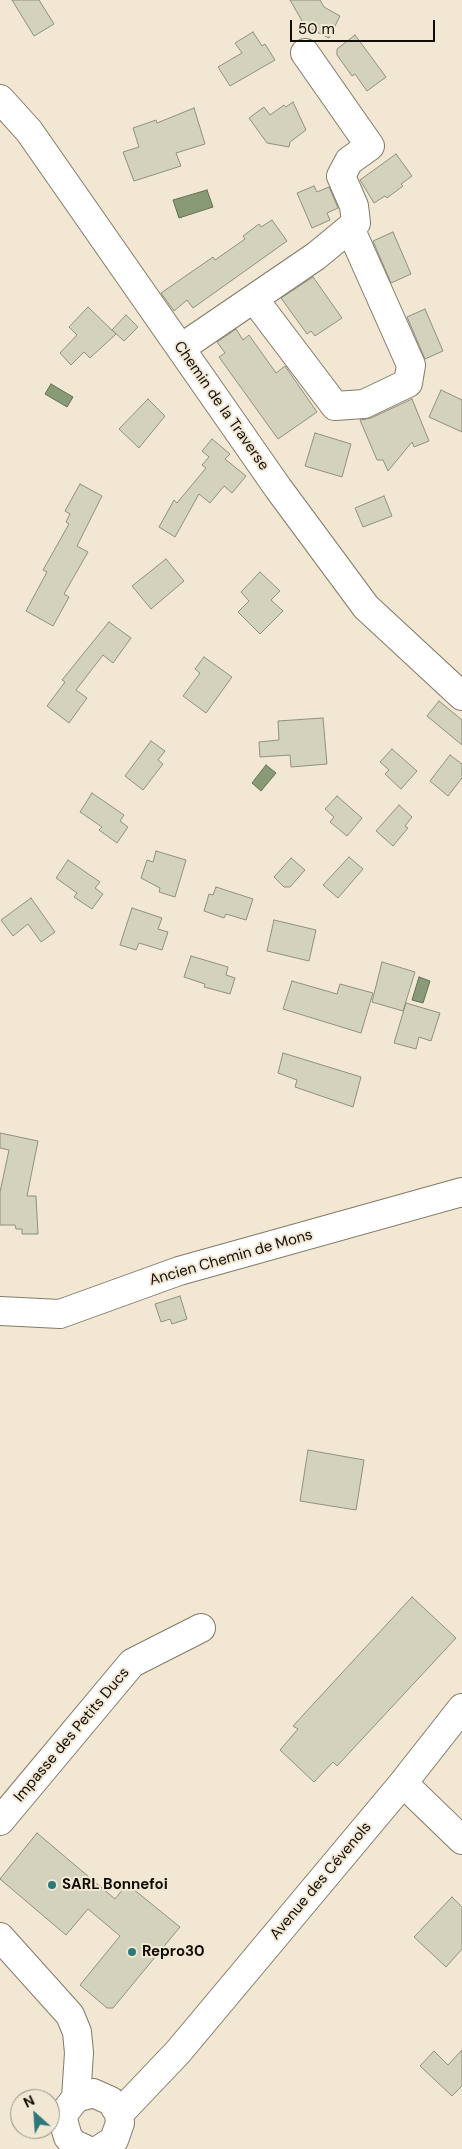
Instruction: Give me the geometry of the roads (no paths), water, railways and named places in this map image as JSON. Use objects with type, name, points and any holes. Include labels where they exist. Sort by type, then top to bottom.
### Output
[{"type":"street","points":[[182,348],[316,256],[356,223],[354,206],[341,176],[349,161],[370,146],[305,53]]},
{"type":"street","name":"Chemin de la Traverse","points":[[0,99],[29,131],[278,488],[366,607],[462,696]]},
{"type":"street","points":[[254,299],[335,406],[364,404],[408,383],[411,365],[350,228]]},
{"type":"street","name":"Ancien Chemin de Mons","points":[[0,1311],[60,1314],[179,1271],[462,1192]]},
{"type":"street","name":"Impasse des Petits Ducs","points":[[0,1821],[132,1663],[202,1628]]},
{"type":"street","name":"Avenue des Cévenols","points":[[90,2125],[178,2052],[403,1783],[462,1708]]},
{"type":"street","points":[[403,1783],[462,1840]]},
{"type":"street","points":[[0,1938],[70,2015],[77,2032],[90,2125]]},
{"type":"place","name":"SARL Bonnefoi","points":[[52,1885]]},
{"type":"place","name":"Repro30","points":[[132,1952]]}]
